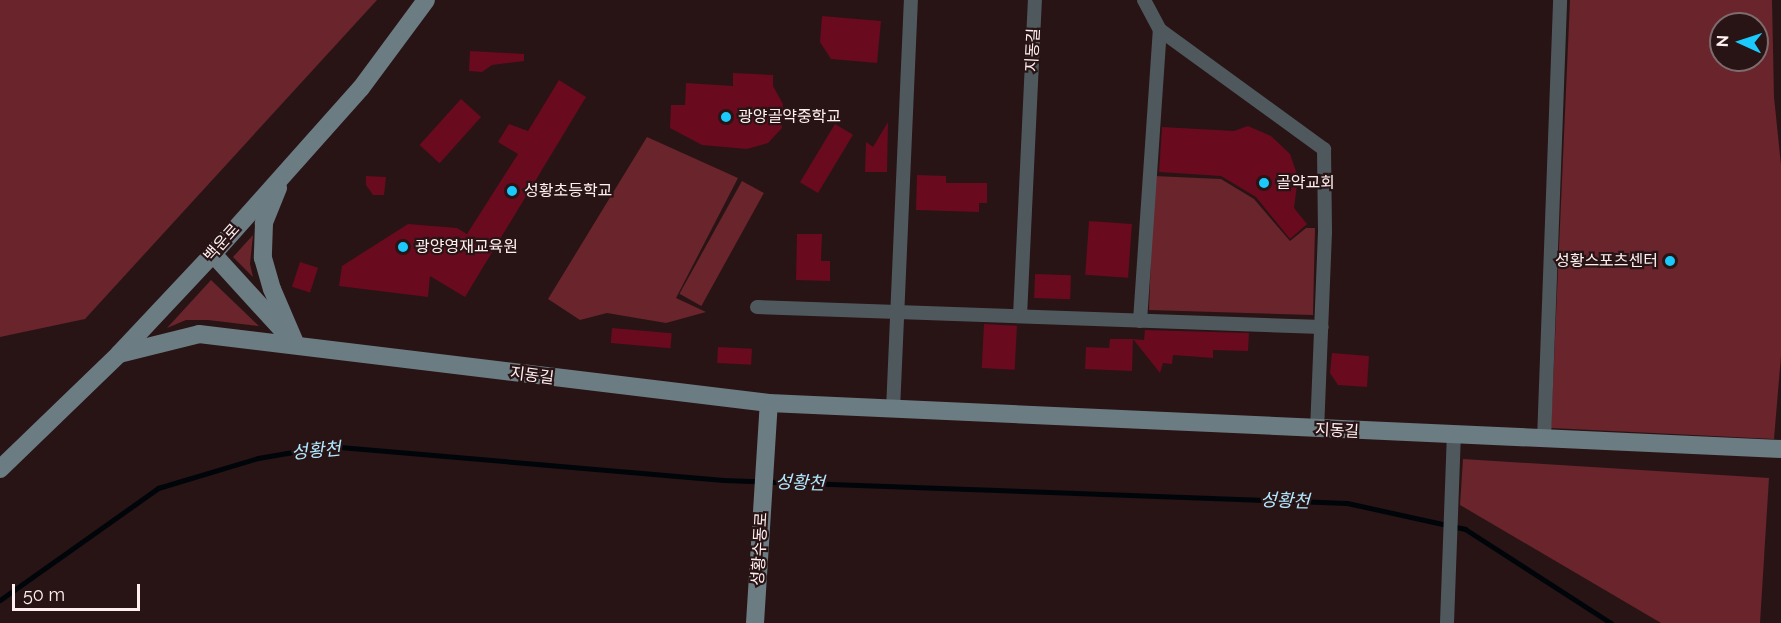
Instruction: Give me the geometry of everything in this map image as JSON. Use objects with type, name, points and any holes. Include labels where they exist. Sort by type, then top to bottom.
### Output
[{"type":"street","name":"백운로","points":[[0,469],[119,354],[213,254],[361,88],[426,0]]},
{"type":"street","points":[[893,410],[911,0]]},
{"type":"street","name":"지동길","points":[[1020,316],[1035,0]]},
{"type":"street","points":[[1144,0],[1160,30],[1324,149],[1323,327],[1317,430]]},
{"type":"street","points":[[1544,440],[1560,0]]},
{"type":"street","points":[[1140,321],[1160,30]]},
{"type":"street","points":[[284,175],[264,223],[263,258],[272,289],[296,345]]},
{"type":"street","points":[[213,254],[296,345]]},
{"type":"street","points":[[757,307],[1323,327]]},
{"type":"street","name":"지동길","points":[[119,354],[199,334],[769,403],[1317,430],[1781,449]]},
{"type":"street","name":"성황수동로","points":[[755,623],[769,403]]},
{"type":"street","points":[[1448,622],[1454,436]]},
{"type":"shaded area","points":[[0,0],[377,0],[85,319],[0,337]]},
{"type":"shaded area","name":"성황스포츠센터","points":[[1570,0],[1772,0],[1774,97],[1781,165],[1781,356],[1774,439],[1551,428]]},
{"type":"shaded area","points":[[647,137],[738,178],[676,298],[706,312],[666,323],[607,313],[580,320],[548,299]]},
{"type":"shaded area","points":[[1154,176],[1221,179],[1254,199],[1290,241],[1306,228],[1315,228],[1313,315],[1149,310]]},
{"type":"shaded area","points":[[742,181],[764,193],[701,306],[679,294]]},
{"type":"shaded area","points":[[253,235],[250,264],[253,277],[233,257]]},
{"type":"shaded area","points":[[211,280],[259,326],[208,320],[186,320],[167,328]]},
{"type":"shaded area","points":[[1463,459],[1769,478],[1760,623],[1661,623],[1460,505]]},
{"type":"building","points":[[822,16],[881,21],[877,63],[831,59],[820,42]]},
{"type":"building","points":[[470,51],[524,54],[524,61],[492,65],[482,72],[469,71]]},
{"type":"building","name":"광양골약중학교","points":[[733,73],[773,75],[773,86],[783,104],[782,128],[768,143],[747,149],[702,145],[670,128],[671,105],[685,105],[686,83],[733,86]]},
{"type":"building","points":[[559,80],[586,97],[465,297],[430,276],[428,297],[339,286],[342,266],[408,224],[457,228],[467,234],[518,154],[498,142],[509,124],[528,131]]},
{"type":"building","points":[[461,99],[481,117],[440,163],[420,145]]},
{"type":"building","points":[[888,122],[887,172],[865,172],[866,142],[873,147]]},
{"type":"building","points":[[835,124],[853,135],[818,193],[800,182]]},
{"type":"building","name":"골약교회","points":[[1248,126],[1271,136],[1290,154],[1298,177],[1294,208],[1307,224],[1290,239],[1256,197],[1221,176],[1159,172],[1162,127],[1234,131]]},
{"type":"building","points":[[917,175],[946,176],[946,183],[987,183],[987,203],[979,203],[979,212],[916,210]]},
{"type":"building","points":[[366,176],[386,177],[384,195],[373,195],[366,185]]},
{"type":"building","points":[[1089,221],[1132,224],[1128,278],[1085,275]]},
{"type":"building","points":[[797,234],[822,234],[821,261],[830,261],[830,281],[796,280]]},
{"type":"building","points":[[300,262],[318,268],[310,293],[292,287]]},
{"type":"building","points":[[1035,274],[1071,275],[1070,299],[1034,298]]},
{"type":"building","points":[[984,324],[1017,326],[1015,370],[982,368]]},
{"type":"building","points":[[612,328],[672,333],[670,348],[611,343]]},
{"type":"building","points":[[1145,330],[1249,333],[1248,351],[1213,350],[1213,358],[1173,355],[1172,364],[1163,363],[1160,373],[1133,339],[1144,340]]},
{"type":"building","points":[[1110,339],[1133,339],[1132,371],[1085,369],[1086,347],[1109,348]]},
{"type":"building","points":[[718,347],[752,349],[751,365],[717,363]]},
{"type":"building","points":[[1332,353],[1369,356],[1367,387],[1338,385],[1330,373]]},
{"type":"waterway","name":"성황천","points":[[0,600],[158,488],[258,458],[328,446],[724,480],[1347,503],[1465,529],[1611,623]]},
{"type":"place","name":"광양골약중학교","points":[[726,117]]},
{"type":"place","name":"골약교회","points":[[1264,183]]},
{"type":"place","name":"성황초등학교","points":[[512,191]]},
{"type":"place","name":"광양영재교육원","points":[[403,247]]},
{"type":"place","name":"성황스포츠센터","points":[[1670,261]]}]
